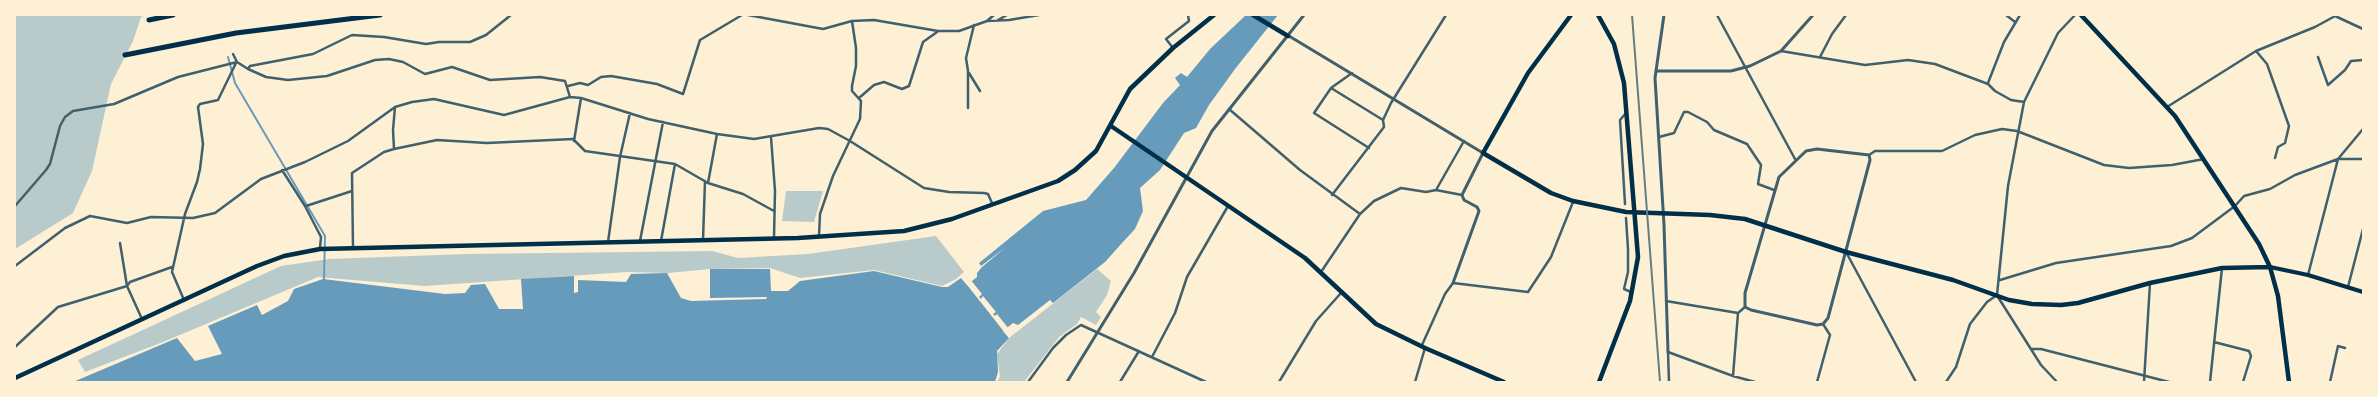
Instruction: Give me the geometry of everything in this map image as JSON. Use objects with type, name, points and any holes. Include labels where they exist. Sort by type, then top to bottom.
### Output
[{"type":"highway","points":[[149,20],[173,15]]},
{"type":"highway","points":[[125,55],[198,40],[380,15]]},
{"type":"main road","points":[[15,378],[279,258],[320,249],[608,243],[819,236],[911,230],[993,206],[1058,181],[1075,170],[1096,151],[1130,89],[1173,48],[1214,15]]},
{"type":"main road","points":[[1253,15],[1286,34]]},
{"type":"main road","points":[[1571,15],[1528,73],[1483,153],[1544,189],[1573,202],[1626,212],[1732,216],[1846,252],[1953,280],[1997,296],[2021,302],[2061,305],[2078,303],[2150,283],[2222,268],[2270,267],[2308,275],[2363,292]]},
{"type":"main road","points":[[1598,15],[1610,36],[1619,59],[1628,112],[1638,257],[1632,292],[1598,382]]},
{"type":"main road","points":[[2081,15],[2167,107],[2204,159],[2259,244],[2270,267],[2283,323],[2289,382]]},
{"type":"main road","points":[[1111,126],[1305,258],[1376,324],[1423,348],[1504,382]]},
{"type":"street","points":[[248,68],[250,66],[313,54],[352,35],[426,44],[470,42],[486,35],[511,15]]},
{"type":"street","points":[[568,86],[588,85],[601,77],[611,76],[656,84],[684,94],[700,40],[742,15]]},
{"type":"street","points":[[748,15],[823,29],[852,22],[874,20],[938,31],[959,31],[987,21],[994,15]]},
{"type":"street","points":[[997,21],[1007,15]]},
{"type":"street","points":[[987,21],[1039,15]]},
{"type":"street","points":[[1173,48],[1166,40],[1190,21],[1188,15]]},
{"type":"street","points":[[1067,382],[1134,273],[1212,131],[1286,34],[1304,15]]},
{"type":"street","points":[[1332,195],[1384,127],[1383,120],[1394,99],[1446,15]]},
{"type":"street","points":[[1664,15],[1657,71],[1656,106],[1663,214],[1669,382]]},
{"type":"street","points":[[1716,15],[1795,159]]},
{"type":"street","points":[[1657,71],[1731,72],[1781,50],[1813,15]]},
{"type":"street","points":[[1820,57],[1846,15]]},
{"type":"street","points":[[2006,15],[2015,22]]},
{"type":"street","points":[[1988,84],[2004,42],[2020,15]]},
{"type":"street","points":[[2057,382],[2031,349],[1997,296],[2008,186],[2024,102],[2058,33],[2075,15]]},
{"type":"street","points":[[2167,107],[2256,51],[2315,27],[2336,16],[2363,29]]},
{"type":"street","points":[[819,236],[820,214],[833,176],[860,119],[862,109],[858,98],[852,91],[856,66],[856,48],[852,22]]},
{"type":"street","points":[[968,108],[966,58],[974,26]]},
{"type":"street","points":[[858,98],[874,85],[884,82],[902,89],[909,86],[923,42],[938,31]]},
{"type":"street","points":[[1286,34],[1483,153],[1462,195]]},
{"type":"street","points":[[1781,50],[1865,65],[1908,60],[1922,61],[1949,68],[1988,84],[1995,91],[2012,100],[2024,102]]},
{"type":"street","points":[[2256,51],[2267,64],[2289,126],[2285,143],[2278,147],[2275,158]]},
{"type":"street","points":[[233,54],[237,62],[248,68],[266,76],[288,80],[327,76],[375,60],[388,59],[404,62],[425,74],[452,68],[481,79],[540,77],[565,81],[570,97]]},
{"type":"street","points":[[2318,57],[2328,84],[2345,70],[2351,61],[2363,60]]},
{"type":"street","points":[[15,206],[50,164],[60,126],[65,117],[73,111],[114,104],[178,77],[237,62]]},
{"type":"street","points":[[184,300],[172,272],[172,267],[184,218],[197,182],[203,144],[198,107],[200,104],[218,100],[237,62]]},
{"type":"street","points":[[968,71],[980,91]]},
{"type":"street","points":[[1352,74],[1331,88],[1314,113],[1369,148]]},
{"type":"street","points":[[1331,88],[1383,120]]},
{"type":"street","points":[[15,266],[64,228],[90,216],[127,223],[151,217],[184,218],[215,213],[261,179],[305,162],[348,141],[395,107],[434,99],[504,115],[570,97],[581,98],[663,122],[717,134],[754,139],[820,128],[836,132],[924,188],[948,192],[988,194],[993,206]]},
{"type":"street","points":[[574,141],[581,98]]},
{"type":"street","points":[[394,149],[392,130],[395,107]]},
{"type":"street","points":[[1229,108],[1332,195],[1360,214]]},
{"type":"street","points":[[1625,204],[1620,120],[1628,112]]},
{"type":"street","points":[[1659,136],[1674,133],[1684,112],[1688,112],[1706,122],[1714,130],[1747,144],[1761,165],[1758,184],[1774,190]]},
{"type":"street","points":[[608,243],[620,157],[630,113]]},
{"type":"street","points":[[640,241],[663,122]]},
{"type":"street","points":[[2308,275],[2338,159],[2363,129]]},
{"type":"street","points":[[1745,307],[1744,293],[1779,177],[1795,159],[1806,151],[1817,149],[1869,155],[1875,151],[1942,151],[1992,130],[2017,131],[2104,164],[2129,168],[2172,165],[2204,159]]},
{"type":"street","points":[[703,240],[706,182],[717,134]]},
{"type":"street","points":[[771,137],[775,191],[774,238]]},
{"type":"street","points":[[353,247],[352,174],[384,152],[438,140],[487,143],[573,139],[585,151],[674,164],[706,182],[743,194],[774,211]]},
{"type":"street","points":[[1436,190],[1464,141]]},
{"type":"street","points":[[1745,307],[1817,325],[1823,324],[1828,318],[1864,188],[1870,160],[1869,155]]},
{"type":"street","points":[[2000,280],[2056,263],[2171,246],[2192,238],[2235,206],[2244,196],[2270,189],[2295,175],[2338,159],[2363,160]]},
{"type":"street","points":[[661,241],[674,164]]},
{"type":"street","points":[[282,170],[306,206],[320,237],[320,249]]},
{"type":"street","points":[[1321,272],[1360,214],[1374,201],[1401,188],[1426,192],[1436,190],[1462,195]]},
{"type":"street","points":[[306,206],[352,191]]},
{"type":"street","points":[[1415,382],[1423,348],[1445,294],[1453,283],[1479,211],[1477,207],[1464,200],[1462,195]]},
{"type":"street","points":[[1453,283],[1528,292],[1545,270],[1573,202]]},
{"type":"street","points":[[1152,357],[1175,313],[1187,277],[1228,206]]},
{"type":"street","points":[[1626,218],[1628,272],[1624,289],[1632,292]]},
{"type":"street","points":[[2348,287],[2363,229]]},
{"type":"street","points":[[120,243],[127,286],[142,319]]},
{"type":"street","points":[[1846,252],[1916,382]]},
{"type":"street","points":[[15,347],[58,307],[127,286],[130,282],[172,267]]},
{"type":"street","points":[[2210,382],[2222,268]]},
{"type":"street","points":[[2144,382],[2150,283]]},
{"type":"street","points":[[1279,382],[1316,321],[1341,293]]},
{"type":"street","points":[[1946,382],[1956,367],[1970,324],[1987,302],[1997,296]]},
{"type":"street","points":[[1666,301],[1738,313]]},
{"type":"street","points":[[1733,376],[1738,313],[1745,307]]},
{"type":"street","points":[[1817,382],[1830,335],[1823,324]]},
{"type":"street","points":[[1028,382],[1053,348],[1076,328],[1086,326],[1204,382]]},
{"type":"street","points":[[2214,342],[2249,351],[2251,356],[2243,382]]},
{"type":"street","points":[[2330,382],[2338,346],[2345,348]]},
{"type":"street","points":[[2031,349],[2041,348],[2169,382]]},
{"type":"street","points":[[1120,382],[1139,351]]},
{"type":"street","points":[[1668,352],[1755,382]]},
{"type":"shaded area","points":[[15,15],[146,15],[141,17],[133,41],[111,84],[92,171],[73,213],[15,249]]},
{"type":"shaded area","points":[[786,191],[823,191],[814,222],[782,221]]},
{"type":"shaded area","points":[[936,236],[964,272],[956,279],[942,286],[874,270],[800,278],[770,268],[710,269],[668,273],[627,272],[424,286],[318,277],[163,342],[85,372],[78,360],[281,266],[329,259],[467,254],[712,251],[738,258],[808,254]]},
{"type":"shaded area","points":[[1097,269],[1111,281],[1107,295],[1096,312],[1101,317],[1096,325],[1081,317],[1077,324],[1059,337],[1024,382],[997,382],[1000,377],[997,354],[1009,338]]},
{"type":"water","points":[[1246,15],[1278,15],[1235,69],[1209,105],[1196,128],[1184,133],[1160,170],[1140,188],[1143,211],[1135,229],[1105,262],[1053,303],[1050,300],[1018,325],[1013,323],[1003,331],[1009,338],[997,351],[998,372],[995,382],[73,382],[177,338],[195,361],[222,354],[208,326],[257,305],[262,315],[288,301],[294,289],[323,279],[445,294],[465,293],[471,285],[485,284],[499,309],[523,309],[521,279],[574,276],[574,293],[578,292],[578,280],[626,282],[631,274],[667,273],[681,298],[691,301],[766,299],[767,297],[710,298],[710,269],[770,269],[771,291],[788,291],[800,281],[874,271],[942,287],[948,287],[961,278],[967,285],[977,277],[977,273],[982,267],[1006,247],[981,266],[979,263],[1043,211],[1086,200],[1114,168],[1163,103],[1180,85],[1175,78],[1181,73],[1187,77],[1210,49]]},
{"type":"pier","points":[[962,275],[967,282],[970,279],[982,294],[979,297],[981,299],[983,296],[996,312],[993,314],[995,316],[997,314],[1009,329],[1007,332],[1011,337],[1009,338],[960,276]]},
{"type":"waterway","points":[[228,57],[235,83],[325,236],[324,279]]},
{"type":"railway","points":[[1632,15],[1660,382]]}]
